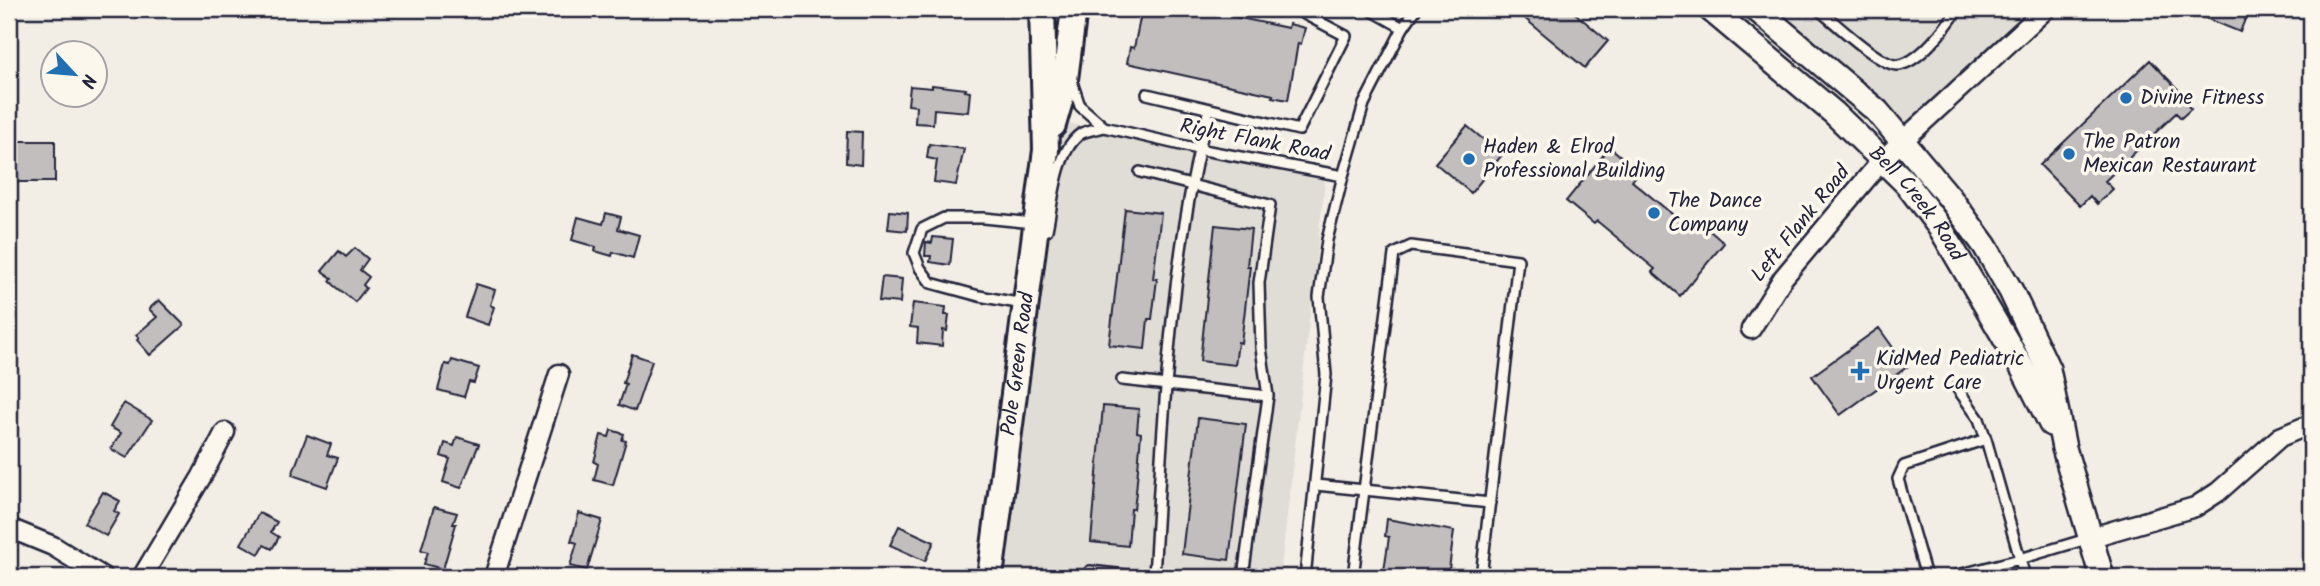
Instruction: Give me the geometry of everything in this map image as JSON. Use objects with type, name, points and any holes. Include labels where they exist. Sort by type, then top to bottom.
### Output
[{"type":"main road","name":"Pole Green Road","points":[[990,577],[1046,150],[1042,9]]},
{"type":"main road","name":"Pole Green Road","points":[[1046,150],[1064,87],[1074,9]]},
{"type":"street","name":"Bell Creek Road","points":[[1710,9],[1833,113],[1907,184],[1941,229],[2024,371],[2064,448]]},
{"type":"street","name":"Bell Creek Road","points":[[1756,9],[1860,96],[1902,139],[1974,230],[2011,291],[2048,369],[2064,448],[2102,577]]},
{"type":"street","name":"Left Flank Road","points":[[1751,329],[1783,278],[1883,159],[2046,9]]},
{"type":"street","points":[[494,577],[559,374]]},
{"type":"street","points":[[2092,537],[2194,507],[2218,492],[2280,438],[2311,424]]},
{"type":"street","points":[[142,577],[225,432]]},
{"type":"street","points":[[9,528],[53,546],[103,577]]},
{"type":"lane","points":[[1147,94],[1299,130],[1346,36],[1295,9]]},
{"type":"lane","points":[[1369,9],[1403,28]]},
{"type":"lane","name":"Right Flank Road","points":[[1104,127],[1198,149],[1343,176],[1364,104],[1403,28],[1416,9]]},
{"type":"lane","points":[[1818,9],[1882,62],[1897,66],[1912,60],[1945,29],[1958,9]]},
{"type":"lane","points":[[1068,59],[1077,100],[1086,113],[1104,127]]},
{"type":"lane","points":[[1154,577],[1165,385],[1190,185],[1209,109]]},
{"type":"lane","points":[[1037,223],[984,218],[944,218],[922,229],[914,253],[920,268],[931,283],[979,296],[1026,304],[1066,152],[1070,144],[1082,134],[1104,127]]},
{"type":"lane","points":[[1140,172],[1270,205],[1259,283],[1261,348],[1268,396],[1243,577]]},
{"type":"lane","points":[[1305,577],[1326,375],[1319,297],[1327,240],[1343,176]]},
{"type":"lane","points":[[1353,577],[1394,254],[1411,246],[1518,260],[1480,577]]},
{"type":"lane","points":[[1122,380],[1268,396]]},
{"type":"lane","points":[[1957,388],[1979,419],[2025,577]]},
{"type":"lane","points":[[1929,577],[1925,573],[1898,479],[1904,466],[1986,439]]},
{"type":"lane","points":[[1316,485],[1490,503]]},
{"type":"lane","points":[[1950,577],[2092,537]]},
{"type":"lane","points":[[1090,571],[1144,577]]},
{"type":"shaded area","points":[[1756,9],[2046,9],[1902,139]]},
{"type":"shaded area","points":[[1054,120],[1325,181],[1280,577],[1006,577]]},
{"type":"building","points":[[1142,9],[1237,9],[1235,17],[1288,28],[1289,24],[1305,28],[1301,44],[1298,43],[1288,100],[1127,63],[1130,47],[1134,48]]},
{"type":"building","points":[[1531,9],[1570,9],[1608,41],[1585,68],[1523,17]]},
{"type":"building","points":[[2183,9],[2249,9],[2240,32]]},
{"type":"building","points":[[2150,60],[2189,101],[2186,104],[2191,109],[2181,118],[2176,113],[2105,181],[2113,189],[2097,204],[2090,196],[2080,206],[2040,165]]},
{"type":"building","points":[[932,85],[966,89],[965,91],[970,92],[968,112],[934,109],[933,124],[915,123],[916,106],[908,105],[910,86],[932,88]]},
{"type":"building","name":"Haden & Elrod Professional Building","points":[[1467,126],[1502,155],[1471,193],[1435,163]]},
{"type":"building","points":[[847,131],[862,132],[861,165],[846,163]]},
{"type":"building","points":[[16,141],[55,141],[55,182],[15,182]]},
{"type":"building","points":[[929,144],[964,149],[956,185],[934,182],[937,160],[927,158]]},
{"type":"building","points":[[1610,147],[1639,172],[1632,181],[1689,228],[1696,219],[1724,243],[1680,296],[1652,272],[1655,269],[1597,221],[1594,224],[1566,201]]},
{"type":"building","points":[[1125,209],[1161,213],[1153,279],[1157,279],[1152,319],[1148,319],[1145,349],[1109,345]]},
{"type":"building","points":[[890,211],[908,213],[907,231],[888,229]]},
{"type":"building","points":[[606,213],[621,217],[618,229],[639,235],[633,258],[613,252],[612,256],[595,251],[596,247],[572,240],[578,217],[603,224]]},
{"type":"building","points":[[1215,225],[1251,229],[1247,266],[1250,266],[1241,343],[1238,342],[1235,365],[1200,361]]},
{"type":"building","points":[[933,237],[953,239],[950,265],[930,262],[931,256],[925,256],[926,242],[932,243]]},
{"type":"building","points":[[355,248],[368,259],[360,270],[369,277],[363,285],[366,288],[355,302],[322,271],[339,251],[346,257]]},
{"type":"building","points":[[882,277],[902,279],[900,303],[879,301]]},
{"type":"building","points":[[476,284],[495,290],[490,305],[494,307],[488,325],[465,317]]},
{"type":"building","points":[[159,300],[184,325],[150,355],[136,335],[157,317],[149,309]]},
{"type":"building","points":[[913,303],[946,307],[945,315],[949,315],[947,331],[943,330],[942,346],[917,343],[918,328],[910,327]]},
{"type":"building","name":"KidMed Pediatric Urgent Care","points":[[1879,328],[1907,367],[1840,415],[1812,376]]},
{"type":"building","points":[[632,354],[652,361],[635,411],[619,405]]},
{"type":"building","points":[[452,360],[479,368],[474,383],[469,382],[464,397],[438,390],[445,364],[450,365]]},
{"type":"building","points":[[124,403],[152,420],[127,458],[111,449],[121,433],[110,427]]},
{"type":"building","points":[[1103,406],[1139,409],[1137,432],[1141,433],[1128,546],[1091,542]]},
{"type":"building","points":[[1198,418],[1246,424],[1229,560],[1182,554]]},
{"type":"building","points":[[611,430],[624,434],[622,440],[626,441],[613,485],[594,480],[598,464],[594,462],[601,435],[609,437]]},
{"type":"building","points":[[307,435],[331,444],[327,455],[338,458],[327,487],[292,475]]},
{"type":"building","points":[[457,437],[479,444],[461,488],[443,482],[450,459],[441,456],[445,443],[454,446]]},
{"type":"building","points":[[103,492],[120,501],[114,511],[119,514],[106,536],[84,523]]},
{"type":"building","points":[[434,507],[457,513],[443,569],[424,564],[428,552],[421,550]]},
{"type":"building","points":[[259,513],[277,522],[271,532],[279,537],[272,549],[264,545],[259,554],[241,544]]},
{"type":"building","points":[[579,513],[602,520],[587,570],[570,566],[577,543],[571,541]]},
{"type":"building","points":[[1387,519],[1454,531],[1448,577],[1383,577],[1389,537],[1385,536]]},
{"type":"building","points":[[899,526],[934,542],[925,561],[890,545]]},
{"type":"place","name":"Divine Fitness","points":[[2126,98]]},
{"type":"place","name":"The Patron Mexican Restaurant","points":[[2069,154]]},
{"type":"place","name":"Haden & Elrod Professional Building","points":[[1469,159]]},
{"type":"place","name":"The Dance Company","points":[[1654,213]]},
{"type":"place","name":"KidMed Pediatric Urgent Care","points":[[1860,371]]}]
